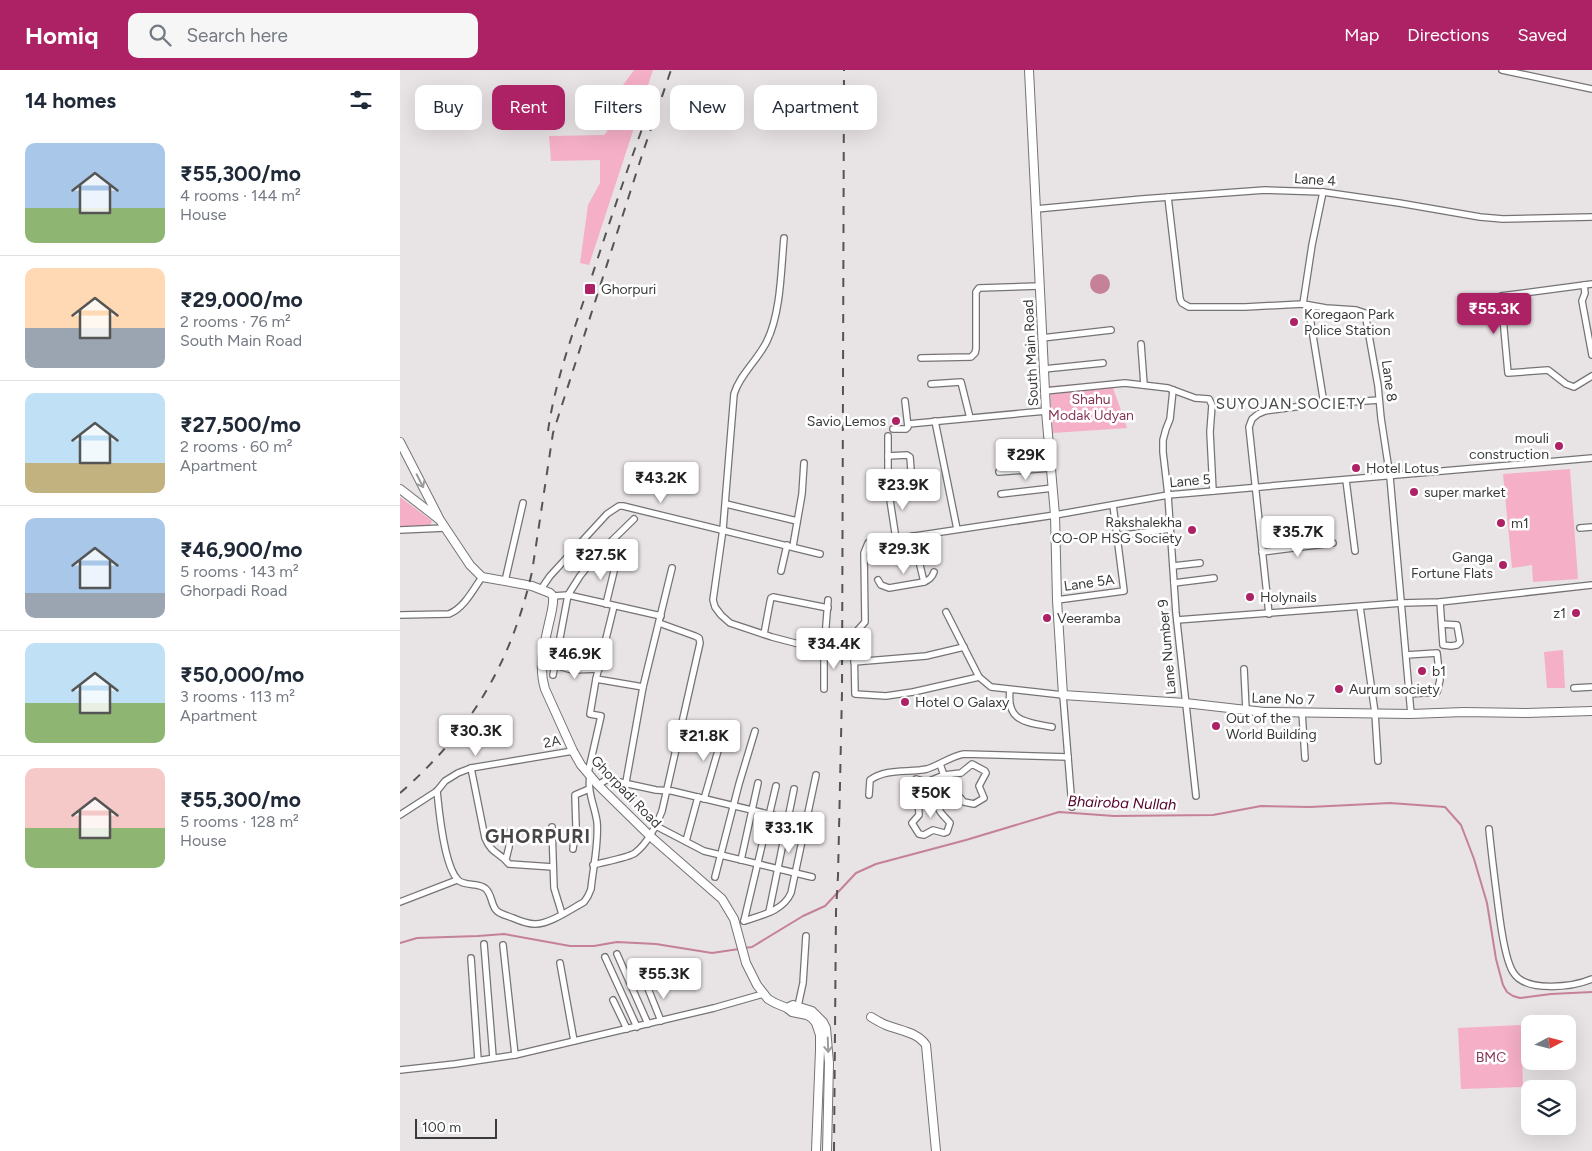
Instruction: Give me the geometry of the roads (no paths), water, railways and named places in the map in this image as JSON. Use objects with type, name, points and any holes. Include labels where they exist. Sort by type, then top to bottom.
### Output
[{"type":"main road","name":"South Main Road","points":[[1029,70],[1046,411],[1055,515],[1057,600],[1063,695]]},
{"type":"main road","points":[[400,444],[440,520],[470,565],[482,577],[541,589],[553,596]]},
{"type":"main road","points":[[400,490],[440,520]]},
{"type":"main road","name":"Ghorpadi Road","points":[[553,596],[553,606],[541,658],[542,679],[573,751],[598,785],[650,836],[722,899],[734,919],[746,963],[763,994],[792,1012],[807,1015],[819,1022]]},
{"type":"main road","name":"Lane No 7","points":[[1063,695],[1185,703],[1264,712],[1411,714],[1592,711]]},
{"type":"main road","points":[[787,1008],[793,1005],[812,1011],[819,1022],[826,1028],[828,1038],[823,1151]]},
{"type":"main road","points":[[871,1017],[916,1035],[926,1045],[936,1151]]},
{"type":"main road","points":[[817,1151],[819,1022]]},
{"type":"main road","points":[[818,1090],[824,1096],[827,1151]]},
{"type":"main road","points":[[817,1151],[824,1096]]},
{"type":"street","points":[[1502,70],[1592,89]]},
{"type":"street","name":"Lane 4","points":[[1036,209],[1265,190],[1323,192],[1488,218],[1592,217]]},
{"type":"street","points":[[1323,192],[1312,246],[1305,305],[1324,404]]},
{"type":"street","name":"Lane 8","points":[[1168,197],[1182,304],[1189,307],[1305,305],[1356,310],[1364,313],[1378,386],[1390,476],[1411,714]]},
{"type":"street","points":[[784,238],[777,306],[772,328],[766,343],[742,376],[734,394],[726,504],[712,595],[715,607],[720,615],[730,623],[833,653]]},
{"type":"street","points":[[1592,284],[1501,296],[1508,372],[1548,370],[1566,384],[1574,387],[1592,376]]},
{"type":"street","points":[[1584,285],[1585,293],[1582,301],[1592,355]]},
{"type":"street","points":[[921,358],[971,357],[975,353],[976,292],[978,288],[1040,286]]},
{"type":"street","points":[[1585,293],[1592,292]]},
{"type":"street","points":[[1042,338],[1111,330]]},
{"type":"street","points":[[1141,344],[1144,385]]},
{"type":"street","points":[[1044,369],[1103,363]]},
{"type":"street","points":[[931,384],[961,382],[970,418]]},
{"type":"street","points":[[1045,391],[1125,383],[1173,390],[1196,398],[1208,399],[1211,401],[1210,454],[1213,491]]},
{"type":"street","name":"Lane Number 9","points":[[1173,390],[1170,419],[1164,440],[1177,620],[1196,796]]},
{"type":"street","points":[[1269,614],[1255,488],[1250,426],[1252,419],[1265,411],[1379,400]]},
{"type":"street","points":[[893,429],[906,429],[908,424],[905,401]]},
{"type":"street","points":[[908,424],[1046,411]]},
{"type":"street","points":[[935,421],[957,529]]},
{"type":"street","points":[[888,436],[888,487],[896,539]]},
{"type":"street","points":[[888,456],[907,455],[910,457],[912,483]]},
{"type":"street","name":"Lane 5","points":[[854,662],[854,640],[856,632],[864,622],[865,617],[865,548],[868,543],[1055,515],[1168,495],[1592,458]]},
{"type":"street","points":[[781,571],[797,520],[802,494],[804,463]]},
{"type":"street","points":[[999,472],[1051,468]]},
{"type":"street","points":[[1346,480],[1355,550]]},
{"type":"street","points":[[1001,494],[1053,488]]},
{"type":"street","points":[[505,581],[523,503]]},
{"type":"street","points":[[726,504],[797,520]]},
{"type":"street","points":[[1113,505],[1117,536],[1170,529]]},
{"type":"street","points":[[541,589],[550,576],[607,514],[619,506],[627,506],[820,554]]},
{"type":"street","points":[[553,675],[568,596],[580,576],[596,556],[634,519]]},
{"type":"street","points":[[1580,528],[1592,527]]},
{"type":"street","points":[[400,530],[445,528]]},
{"type":"street","points":[[913,536],[924,582]]},
{"type":"street","name":"Lane 5A","points":[[1057,600],[1124,591],[1117,536]]},
{"type":"street","points":[[1262,552],[1332,543]]},
{"type":"street","points":[[606,604],[616,563]]},
{"type":"street","points":[[1173,566],[1200,563]]},
{"type":"street","points":[[626,782],[643,687],[672,568]]},
{"type":"street","points":[[878,580],[881,585],[889,588],[924,582],[933,576],[934,572]]},
{"type":"street","points":[[400,615],[449,614],[455,612],[482,577]]},
{"type":"street","points":[[1174,583],[1214,578]]},
{"type":"street","points":[[1177,620],[1402,603],[1440,602],[1592,585]]},
{"type":"street","points":[[553,596],[568,596],[661,616]]},
{"type":"street","points":[[764,634],[770,602],[773,597],[828,608]]},
{"type":"street","points":[[824,689],[824,651],[828,600]]},
{"type":"street","points":[[1440,602],[1443,645],[1457,645],[1460,642],[1457,625],[1442,624]]},
{"type":"street","points":[[437,791],[446,852],[451,868],[457,880],[484,887],[491,896],[496,910],[524,923],[535,924],[544,923],[584,902],[591,889],[598,836],[597,822],[589,789],[589,774],[601,716],[590,714],[598,669],[614,606]]},
{"type":"street","points":[[1360,607],[1375,713],[1378,761]]},
{"type":"street","points":[[946,612],[979,677],[991,687],[1063,695],[1072,807]]},
{"type":"street","points":[[593,865],[634,853],[650,836],[662,811],[700,643],[699,638],[695,636],[659,623]]},
{"type":"street","points":[[964,647],[926,656],[854,662],[855,694],[886,696],[914,692],[979,677]]},
{"type":"street","points":[[1406,655],[1437,653],[1440,680],[1437,692],[1409,694]]},
{"type":"street","points":[[555,664],[572,670],[598,669]]},
{"type":"street","points":[[1244,669],[1246,710]]},
{"type":"street","points":[[596,679],[643,687]]},
{"type":"street","points":[[1574,688],[1592,687]]},
{"type":"street","points":[[1010,690],[1009,704],[1012,713],[1017,719],[1052,727]]},
{"type":"street","points":[[1302,712],[1306,758]]},
{"type":"street","points":[[686,841],[724,730]]},
{"type":"street","points":[[716,877],[754,731]]},
{"type":"street","name":"2A","points":[[400,815],[437,791],[445,781],[471,768],[573,751]]},
{"type":"street","points":[[869,795],[870,780],[877,774],[926,769],[957,755],[1068,757]]},
{"type":"street","points":[[940,764],[944,775],[949,790],[958,795],[964,802],[974,804],[984,798],[980,786],[986,771],[972,764],[961,773],[944,775],[927,782],[918,779],[914,781],[910,792],[918,796],[919,815],[912,823],[919,834],[924,835],[933,830],[947,832],[950,823],[939,812],[938,805],[939,797],[949,790]]},
{"type":"street","points":[[471,768],[485,838],[493,852],[506,859],[512,865],[554,867]]},
{"type":"street","points":[[776,786],[744,921],[778,908],[788,898],[816,775]]},
{"type":"street","points":[[598,785],[606,780],[626,782],[806,823]]},
{"type":"street","points":[[741,860],[758,783]]},
{"type":"street","points":[[573,849],[576,826],[575,795],[589,789]]},
{"type":"street","points":[[769,912],[794,789]]},
{"type":"street","points":[[656,826],[704,851],[812,877]]},
{"type":"street","points":[[552,827],[554,888],[562,914]]},
{"type":"street","points":[[1489,829],[1504,944],[1512,972],[1519,979],[1532,985],[1562,986],[1592,979]]},
{"type":"street","points":[[506,859],[510,832]]},
{"type":"street","points":[[400,902],[457,880]]},
{"type":"street","points":[[798,1006],[803,983],[806,936]]},
{"type":"street","points":[[484,944],[493,1057]]},
{"type":"street","points":[[503,945],[515,1055]]},
{"type":"street","points":[[617,954],[648,1024]]},
{"type":"street","points":[[605,957],[637,1027]]},
{"type":"street","points":[[471,958],[478,1060]]},
{"type":"street","points":[[560,963],[574,1041]]},
{"type":"street","points":[[647,986],[661,1021]]},
{"type":"street","points":[[400,1063],[400,1070],[515,1055],[732,1004],[763,994]]},
{"type":"street","points":[[613,1000],[627,1029]]},
{"type":"waterway","name":"Bhairoba Nullah","points":[[744,948],[752,947],[803,916],[825,906],[856,873],[876,864],[966,840],[1059,812],[1114,816],[1213,815],[1261,806],[1310,807],[1390,803],[1445,807],[1461,825],[1474,859],[1487,903],[1496,959],[1503,985],[1507,992],[1520,998],[1592,992]]},
{"type":"waterway","name":"Bhairoba Nullah","points":[[400,943],[417,938],[504,934],[570,946],[594,946],[617,942],[656,944],[712,953],[739,949]]},
{"type":"railway","points":[[400,793],[448,745],[467,720],[500,666],[512,636],[532,572],[553,433],[671,70]]},
{"type":"railway","points":[[834,1151],[836,911],[842,692],[844,70]]},
{"type":"railway","points":[[548,431],[555,394],[571,339],[642,130]]},
{"type":"place","name":"Ghorpuri","points":[[590,289]]},
{"type":"place","name":"Koregaon Park Police Station","points":[[1294,322]]},
{"type":"place","name":"Savio Lemos","points":[[896,421]]},
{"type":"place","name":"mouli construction","points":[[1559,446]]},
{"type":"place","name":"Hotel Lotus","points":[[1356,468]]},
{"type":"place","name":"super market","points":[[1414,492]]},
{"type":"place","name":"m1","points":[[1501,523]]},
{"type":"place","name":"Rakshalekha CO-OP HSG Society","points":[[1192,530]]},
{"type":"place","name":"Ganga Fortune Flats","points":[[1503,565]]},
{"type":"place","name":"Holynails","points":[[1250,597]]},
{"type":"place","name":"z1","points":[[1576,613]]},
{"type":"place","name":"Veeramba","points":[[1047,618]]},
{"type":"place","name":"b1","points":[[1422,671]]},
{"type":"place","name":"Aurum society","points":[[1339,689]]},
{"type":"place","name":"Hotel O Galaxy","points":[[905,702]]},
{"type":"place","name":"Out of the World Building","points":[[1216,726]]},
{"type":"district","name":"SUYOJAN SOCIETY","points":[[1291,404]]},
{"type":"district","name":"GHORPURI","points":[[538,836]]},
{"type":"park label","name":"Shahu Modak Udyan","points":[[1091,408]]},
{"type":"park label","name":"BMC","points":[[1491,1057]]}]
